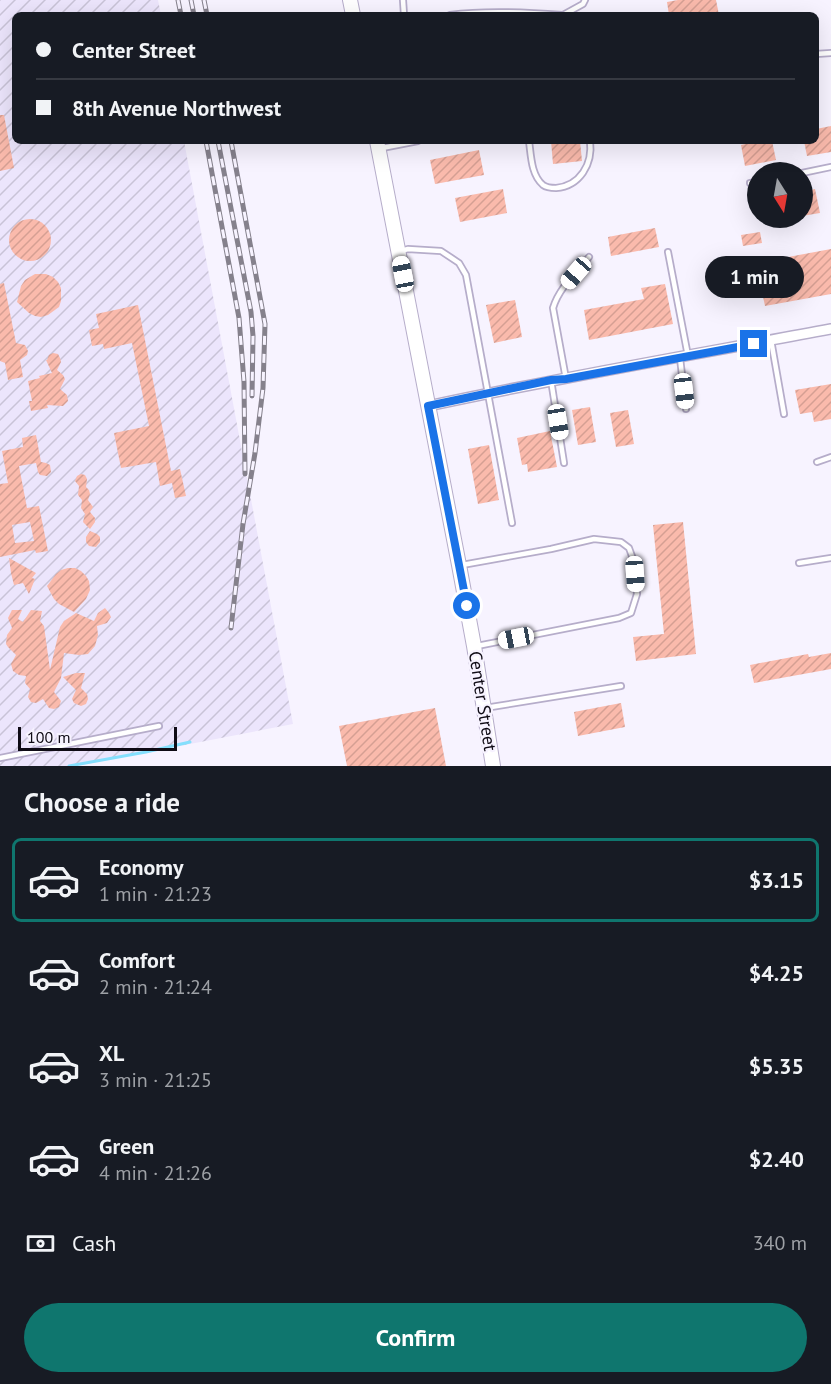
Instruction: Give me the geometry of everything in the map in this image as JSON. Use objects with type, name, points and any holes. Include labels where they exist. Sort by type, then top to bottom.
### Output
[{"type":"main road","name":"Center Street","points":[[378,145],[459,565],[493,766]]},
{"type":"street","points":[[428,406],[551,380],[831,328]]},
{"type":"lane","points":[[568,12],[583,4],[585,0]]},
{"type":"lane","points":[[530,144],[534,170],[543,184],[551,188],[564,187],[579,180],[588,164],[590,144]]},
{"type":"lane","points":[[813,171],[831,167]]},
{"type":"lane","points":[[399,252],[408,249],[441,251],[459,263],[466,274],[512,523]]},
{"type":"lane","points":[[668,252],[684,357],[686,409]]},
{"type":"lane","points":[[566,379],[553,308],[562,289],[589,257]]},
{"type":"lane","points":[[771,340],[784,414]]},
{"type":"lane","points":[[551,380],[564,463]]},
{"type":"lane","points":[[817,462],[831,458]]},
{"type":"lane","points":[[459,565],[594,539],[621,542],[629,548],[633,559],[637,594],[631,613],[619,618],[474,646]]},
{"type":"lane","points":[[799,563],[831,558]]},
{"type":"lane","points":[[483,708],[621,686]]},
{"type":"lane","points":[[0,758],[159,726]]},
{"type":"shaded area","points":[[0,0],[158,0],[160,12],[12,12],[12,144],[185,144],[293,724],[76,766],[0,766]]},
{"type":"building","points":[[716,0],[718,12],[669,12],[667,2]]},
{"type":"building","points":[[0,115],[4,115],[14,168],[0,171]]},
{"type":"building","points":[[831,126],[831,152],[807,156],[805,144],[819,144],[819,128]]},
{"type":"building","points":[[551,144],[580,144],[582,161],[553,164]]},
{"type":"building","points":[[773,144],[776,160],[747,162],[745,166],[741,145]]},
{"type":"building","points":[[479,150],[484,175],[435,184],[430,160]]},
{"type":"building","points":[[503,189],[507,213],[460,222],[455,198]]},
{"type":"building","points":[[813,189],[815,189],[820,213],[813,214]]},
{"type":"building","points":[[30,219],[38,220],[45,225],[50,232],[50,248],[45,255],[38,260],[30,261],[22,260],[15,255],[10,248],[9,240],[10,232],[15,225],[22,220]]},
{"type":"building","points":[[655,228],[659,247],[611,256],[608,237]]},
{"type":"building","points":[[760,232],[762,243],[743,246],[741,235]]},
{"type":"building","points":[[831,249],[831,294],[765,306],[756,263]]},
{"type":"building","points":[[35,274],[46,274],[53,277],[61,288],[59,307],[41,317],[29,313],[17,302],[21,286],[25,280]]},
{"type":"building","points":[[4,283],[16,343],[25,345],[28,351],[27,355],[20,360],[23,377],[8,380],[5,363],[0,361],[0,284]]},
{"type":"building","points":[[665,284],[673,324],[589,340],[584,310],[644,299],[641,288]]},
{"type":"building","points":[[515,300],[522,337],[494,343],[486,305]]},
{"type":"building","points":[[138,305],[171,471],[180,469],[186,496],[175,498],[172,483],[160,486],[156,462],[121,468],[114,433],[149,426],[132,343],[104,349],[103,344],[92,346],[89,330],[99,328],[96,314]]},
{"type":"building","points":[[53,353],[58,354],[60,358],[61,362],[57,370],[65,379],[60,389],[67,395],[68,401],[63,406],[47,405],[48,408],[31,411],[29,401],[32,401],[28,381],[52,373],[46,360]]},
{"type":"building","points":[[831,384],[831,419],[814,422],[812,412],[800,414],[795,390]]},
{"type":"building","points":[[590,407],[596,442],[578,445],[572,410]]},
{"type":"building","points":[[628,410],[634,444],[616,447],[610,413]]},
{"type":"building","points":[[550,431],[557,467],[528,472],[527,464],[522,465],[517,438]]},
{"type":"building","points":[[36,435],[41,462],[50,465],[51,472],[47,476],[40,475],[36,463],[19,466],[27,508],[39,506],[48,551],[36,553],[35,550],[0,557],[0,484],[8,483],[2,451],[23,447],[22,438]],"holes":[[[30,522],[34,541],[15,543],[12,525]]]},
{"type":"building","points":[[489,445],[499,500],[478,504],[468,449]]},
{"type":"building","points":[[81,474],[87,479],[86,487],[90,494],[88,500],[93,507],[90,512],[95,518],[90,529],[83,522],[85,514],[81,508],[82,500],[78,495],[79,486],[75,481]]},
{"type":"building","points":[[683,522],[696,654],[636,661],[633,637],[664,634],[653,525]]},
{"type":"building","points":[[90,531],[100,537],[100,542],[96,547],[89,546],[86,542]]},
{"type":"building","points":[[9,558],[36,573],[32,578],[35,579],[29,594],[23,583],[14,585]]},
{"type":"building","points":[[68,568],[81,571],[89,581],[90,590],[86,599],[74,612],[59,604],[47,586],[56,574]]},
{"type":"building","points":[[105,608],[111,617],[107,623],[97,626],[98,635],[95,646],[88,654],[64,653],[61,678],[54,692],[61,701],[59,707],[49,708],[43,699],[36,703],[31,702],[28,697],[30,689],[25,683],[26,676],[13,671],[11,664],[16,655],[6,644],[7,635],[12,628],[8,618],[12,610],[22,610],[18,619],[23,622],[31,610],[42,611],[40,621],[44,626],[50,670],[60,627],[64,621],[76,613],[94,621],[98,613]]},
{"type":"building","points":[[831,653],[831,669],[754,683],[750,665],[808,654],[809,657]]},
{"type":"building","points":[[85,673],[81,688],[87,694],[88,699],[86,704],[81,706],[74,703],[72,699],[76,690],[63,677]]},
{"type":"building","points":[[621,703],[625,727],[578,736],[574,712]]},
{"type":"building","points":[[435,708],[446,766],[347,766],[339,726]]},
{"type":"waterway","points":[[69,766],[190,742]]},
{"type":"railway","points":[[178,0],[180,12]]},
{"type":"railway","points":[[191,0],[193,12]]},
{"type":"railway","points":[[204,0],[206,12]]},
{"type":"railway","points":[[207,144],[239,318],[244,382],[245,474]]},
{"type":"railway","points":[[219,144],[251,312],[252,396]]},
{"type":"railway","points":[[231,628],[243,524],[263,388],[265,324],[232,144]]},
{"type":"route","points":[[467,606],[428,406],[551,380],[754,344]]}]
